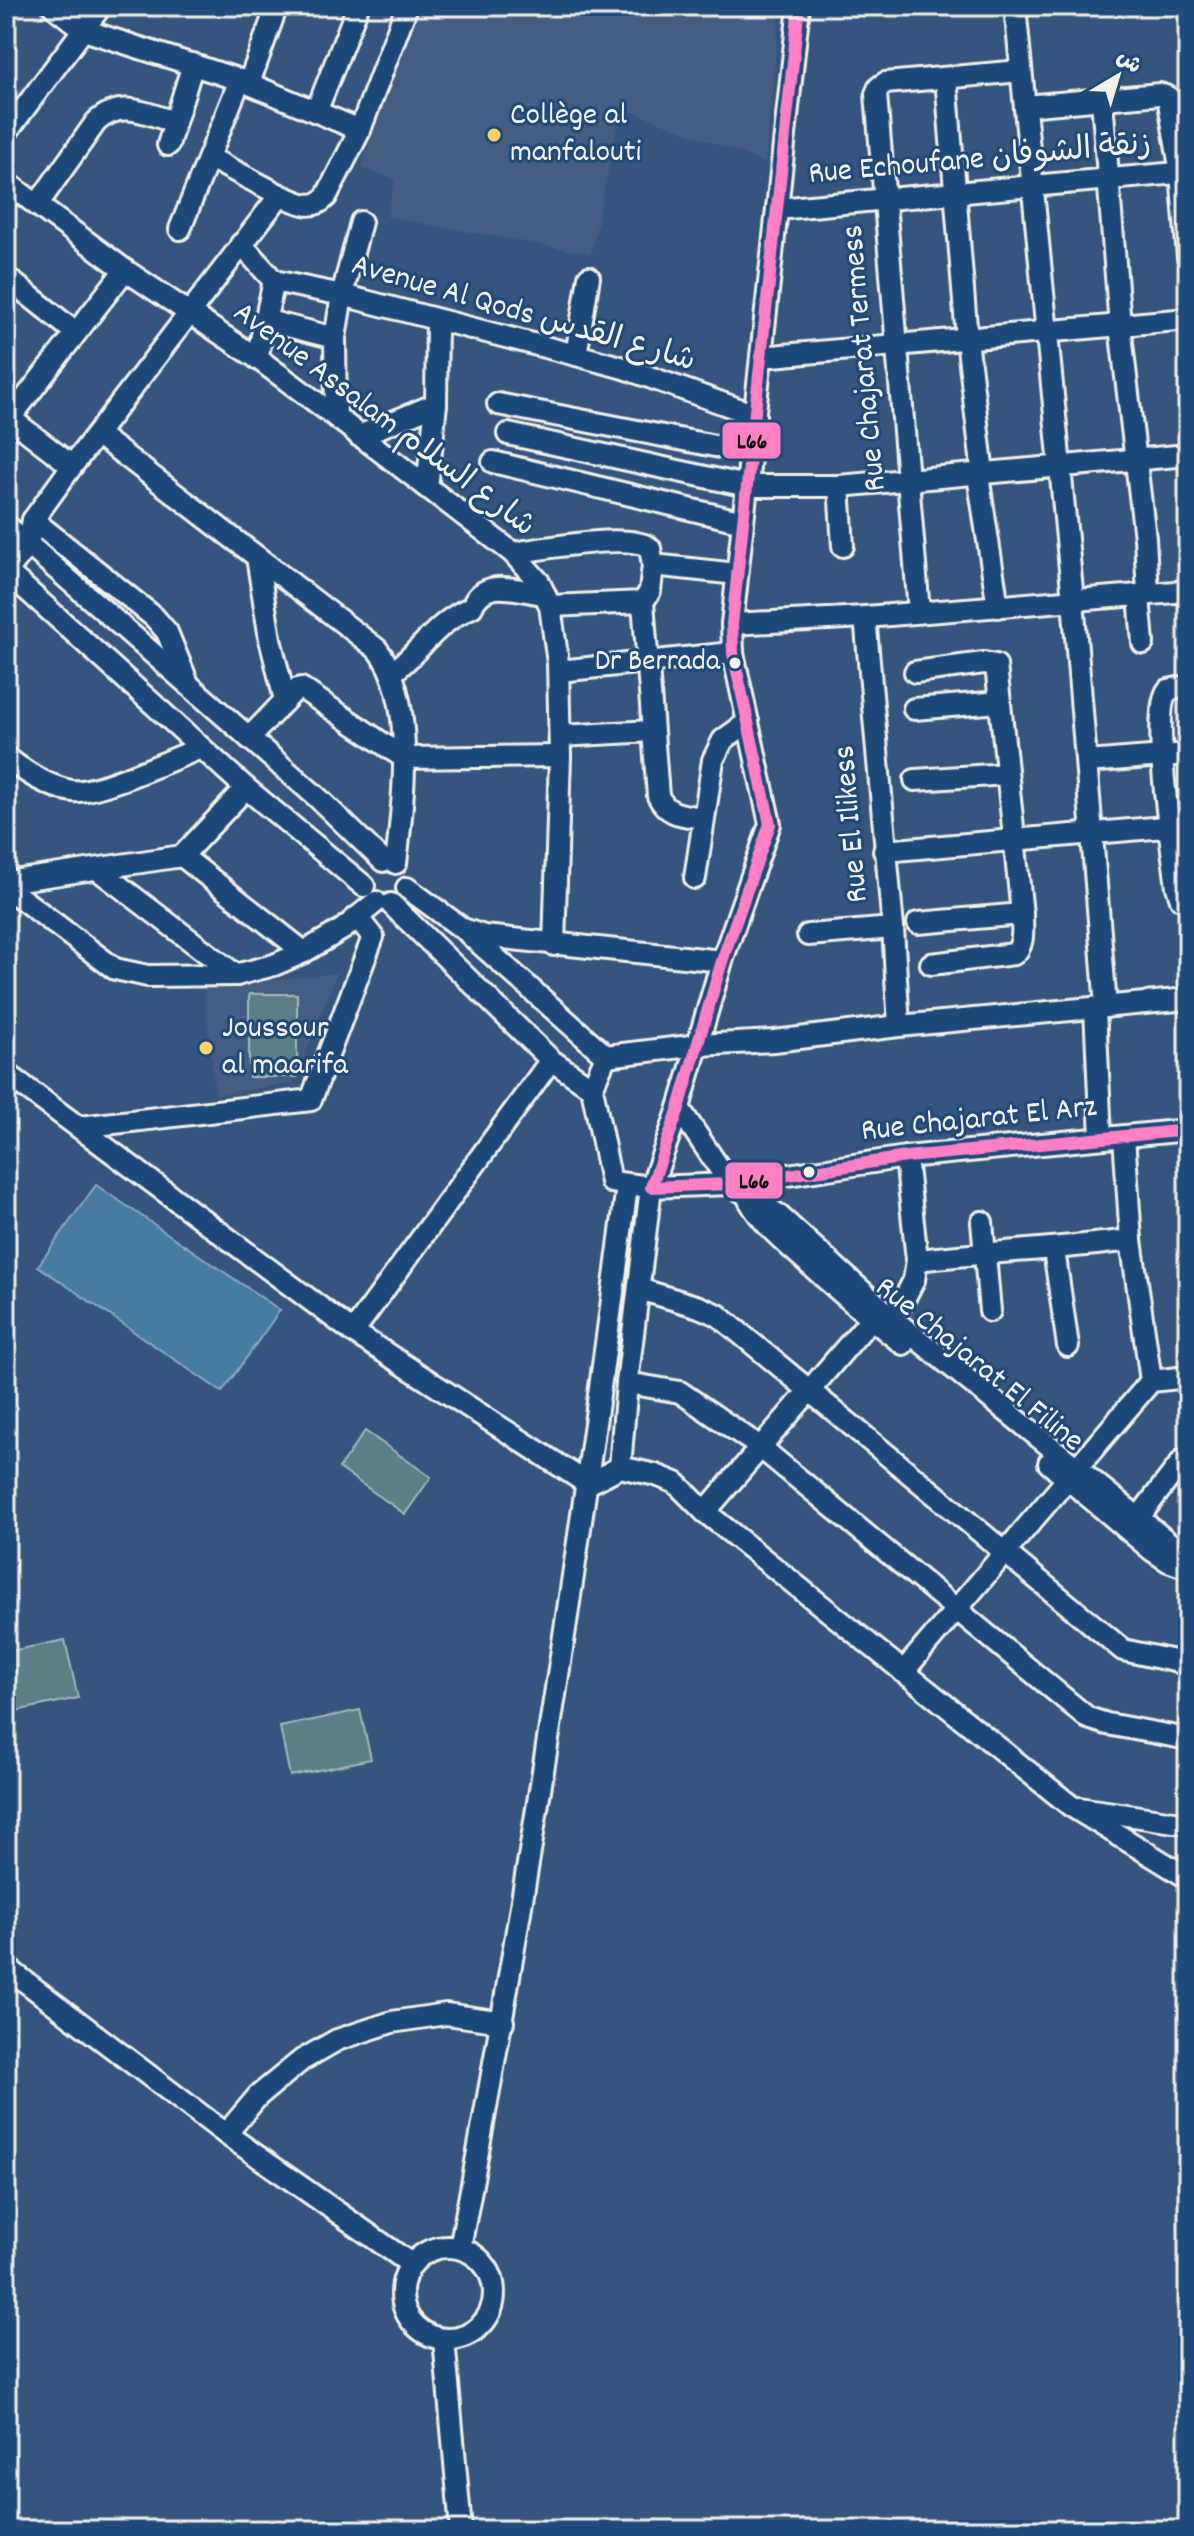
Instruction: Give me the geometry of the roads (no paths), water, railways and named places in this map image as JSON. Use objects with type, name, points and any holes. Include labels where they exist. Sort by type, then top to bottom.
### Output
[{"type":"street","points":[[53,6],[84,30],[244,81],[360,130]]},
{"type":"street","points":[[6,133],[101,6]]},
{"type":"street","points":[[316,112],[358,6]]},
{"type":"street","points":[[210,158],[303,205],[321,203],[360,130],[407,6]]},
{"type":"street","points":[[620,1467],[651,1187],[699,1045],[722,961],[770,824],[733,653],[732,624],[799,6]]},
{"type":"street","points":[[1015,6],[1093,833],[1100,1007],[1101,1138]]},
{"type":"street","points":[[180,229],[272,8]]},
{"type":"street","points":[[168,145],[193,64]]},
{"type":"street","points":[[998,607],[980,474],[946,78],[1021,71]]},
{"type":"street","name":"Rue Chajarat Termess","points":[[919,612],[876,99],[878,89],[885,83],[946,78]]},
{"type":"street","points":[[1025,106],[1160,94],[1168,97],[1184,173],[1188,258]]},
{"type":"street","points":[[1102,100],[1120,326],[1136,459],[1144,595],[1143,643]]},
{"type":"street","points":[[37,205],[96,122],[106,113],[121,109],[174,122]]},
{"type":"street","name":"Rue Echoufane زنقة الشوفان","points":[[777,209],[1184,173]]},
{"type":"street","name":"Avenue Assalam شارع السلام","points":[[6,182],[125,270],[257,358],[336,417],[513,553],[539,582],[548,600],[559,671],[554,945]]},
{"type":"street","points":[[280,195],[72,466],[33,520],[28,545],[6,572],[246,788],[387,896],[493,938],[722,961]]},
{"type":"street","points":[[336,417],[335,338],[342,295],[361,222]]},
{"type":"street","points":[[241,244],[274,281],[257,358]]},
{"type":"street","points":[[72,466],[8,416],[125,270]]},
{"type":"street","points":[[6,277],[76,333]]},
{"type":"street","points":[[576,355],[589,277]]},
{"type":"street","name":"Avenue Al Qods شارع القدس","points":[[274,281],[342,295],[624,368],[755,415]]},
{"type":"street","points":[[761,357],[1188,319]]},
{"type":"street","points":[[264,320],[335,338]]},
{"type":"street","points":[[427,488],[436,404],[437,321]]},
{"type":"street","points":[[359,436],[436,404]]},
{"type":"street","points":[[498,404],[751,453]]},
{"type":"street","points":[[97,434],[377,649],[392,673],[398,695],[404,758],[390,862]]},
{"type":"street","points":[[508,434],[747,486],[839,486],[1188,455]]},
{"type":"street","points":[[493,462],[743,522]]},
{"type":"street","points":[[839,486],[843,546]]},
{"type":"street","points":[[7,529],[33,520]]},
{"type":"street","points":[[33,520],[154,617],[167,632],[189,686]]},
{"type":"street","points":[[6,884],[115,969],[148,976],[236,975],[274,965],[343,929],[387,896],[404,871],[7,529]]},
{"type":"street","points":[[513,553],[559,546],[634,541],[650,548],[653,565],[650,591],[643,602],[658,796],[664,807],[674,814],[703,818]]},
{"type":"street","points":[[257,557],[270,639],[285,700]]},
{"type":"street","points":[[653,565],[737,574]]},
{"type":"street","points":[[392,673],[435,630],[461,611],[472,607],[477,597],[487,590],[506,586],[548,600],[643,602]]},
{"type":"street","points":[[732,624],[865,617],[1188,591]]},
{"type":"street","name":"Rue El Ilikess","points":[[865,617],[899,1026]]},
{"type":"street","points":[[559,671],[733,653]]},
{"type":"street","points":[[915,672],[984,663],[996,665],[1022,914],[1022,940],[1014,954],[931,964]]},
{"type":"street","points":[[1188,686],[1168,690],[1164,695],[1162,756],[1179,826],[1178,895],[1188,900]]},
{"type":"street","points":[[249,738],[298,688],[307,690],[404,758],[560,746],[652,731]]},
{"type":"street","points":[[914,709],[1000,702]]},
{"type":"street","points":[[695,878],[717,748],[748,722]]},
{"type":"street","points":[[6,757],[45,782],[72,791],[93,791],[201,748]]},
{"type":"street","points":[[1087,762],[1188,754]]},
{"type":"street","points":[[915,780],[1007,774]]},
{"type":"street","points":[[6,884],[182,856],[246,788]]},
{"type":"street","points":[[884,851],[1179,826]]},
{"type":"street","points":[[182,856],[304,952]]},
{"type":"street","points":[[390,862],[367,871],[387,896],[551,1060],[592,1088]]},
{"type":"street","points":[[97,869],[236,975]]},
{"type":"street","points":[[918,923],[1022,914]]},
{"type":"street","points":[[80,1127],[311,1100],[373,937],[357,917]]},
{"type":"street","points":[[454,923],[606,1056],[1188,999]]},
{"type":"street","points":[[808,935],[893,928]]},
{"type":"street","points":[[606,1056],[592,1088],[611,1182],[627,1186],[738,1188]]},
{"type":"street","points":[[353,1332],[551,1060]]},
{"type":"street","points":[[6,1073],[353,1332],[588,1484]]},
{"type":"street","points":[[679,1108],[738,1188]]},
{"type":"street","name":"Rue Chajarat El Arz","points":[[738,1188],[906,1157],[1188,1130]]},
{"type":"street","points":[[1124,1136],[1131,1240],[1151,1381]]},
{"type":"street","points":[[705,1512],[810,1388],[884,1324],[914,1280],[917,1260],[906,1157]]},
{"type":"street","points":[[460,2248],[503,2022],[588,1484],[627,1186]]},
{"type":"street","name":"Rue Chajarat El Filine","points":[[738,1188],[777,1214],[884,1324],[1072,1473],[1139,1517],[1173,1546],[1188,1552]]},
{"type":"street","points":[[982,1222],[990,1311]]},
{"type":"street","points":[[917,1260],[984,1252],[1054,1250],[1131,1240]]},
{"type":"street","points":[[1054,1250],[1068,1346]]},
{"type":"street","points":[[639,1289],[718,1315],[1123,1650],[1188,1664]]},
{"type":"street","points":[[903,1672],[1151,1381],[1188,1377]]},
{"type":"street","points":[[627,1383],[680,1392],[760,1447],[1088,1718],[1188,1739]]},
{"type":"street","points":[[1139,1517],[1183,1460],[1188,1459]]},
{"type":"street","points":[[588,1484],[620,1467],[676,1483],[705,1512],[1071,1806],[1188,1878]]},
{"type":"street","name":"Rue Chajarat El Filine","points":[[1072,1473],[1153,1551],[1168,1561],[1188,1568]]},
{"type":"street","points":[[1071,1806],[1188,1824]]},
{"type":"street","points":[[6,1967],[226,2134],[411,2264]]},
{"type":"street","points":[[226,2134],[258,2096],[302,2060],[337,2040],[392,2022],[446,2014],[503,2022]]},
{"type":"street","points":[[437,2247],[460,2248],[482,2260],[491,2274],[495,2289],[493,2305],[486,2320],[463,2337],[433,2337],[410,2320],[403,2306],[401,2292],[404,2277],[422,2253],[437,2247]]},
{"type":"street","points":[[444,2339],[461,2530]]},
{"type":"place","name":"Collège al manfalouti","points":[[494,135]]},
{"type":"place","name":"Dr Berrada","points":[[735,663]]},
{"type":"place","name":"Joussour al maarifa","points":[[206,1048]]}]
